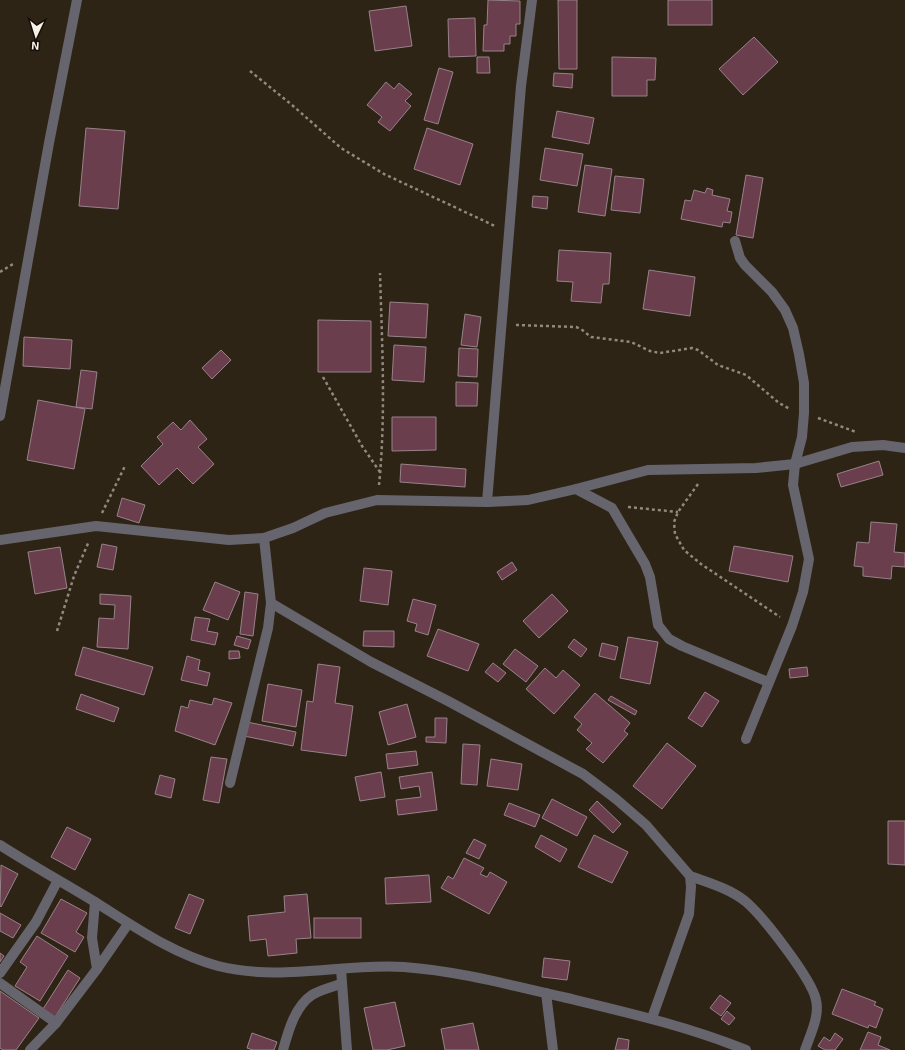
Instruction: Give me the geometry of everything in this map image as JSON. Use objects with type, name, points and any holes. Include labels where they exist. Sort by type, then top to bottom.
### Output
[{"type":"street","points":[[0,416],[49,143],[77,0]]},
{"type":"street","points":[[487,502],[506,288],[508,233],[521,86],[532,0]]},
{"type":"street","points":[[735,241],[740,258],[776,298],[785,310],[793,328],[804,383],[802,437],[795,464],[793,485],[809,559],[803,592],[792,626],[746,739]]},
{"type":"street","points":[[0,540],[96,526],[229,540],[264,538],[293,528],[325,513],[377,500],[487,502],[528,500],[576,490],[648,470],[756,468],[795,464],[852,447],[883,445],[905,448]]},
{"type":"street","points":[[576,490],[612,508],[645,564],[650,577],[658,625],[669,639],[682,646],[768,682]]},
{"type":"street","points":[[230,783],[263,653],[271,603],[264,538]]},
{"type":"street","points":[[271,603],[371,662],[448,701],[583,774],[616,799],[646,825],[690,876],[725,888],[745,902],[768,925],[809,983],[816,1000],[817,1014],[805,1050]]},
{"type":"street","points":[[0,845],[58,882],[95,902],[128,924],[174,950],[217,966],[252,972],[287,974],[341,969],[402,967],[466,974],[652,1018],[746,1050]]},
{"type":"street","points":[[652,1018],[689,914],[691,901],[690,876]]},
{"type":"street","points":[[0,973],[36,922],[58,882]]},
{"type":"street","points":[[95,902],[92,938],[98,969]]},
{"type":"street","points":[[30,1050],[56,1023],[98,969],[128,924]]},
{"type":"street","points":[[341,969],[346,1050]]},
{"type":"street","points":[[0,983],[56,1023]]},
{"type":"street","points":[[283,1050],[288,1032],[305,1002],[312,995],[341,984]]},
{"type":"street","points":[[546,993],[553,1050]]},
{"type":"path","points":[[250,72],[292,104],[341,148],[384,174],[508,233]]},
{"type":"path","points":[[377,500],[384,403],[380,273]]},
{"type":"path","points":[[502,322],[528,326],[576,327],[591,337],[631,342],[650,351],[660,353],[692,348],[698,350],[718,365],[746,375],[787,408],[861,433]]},
{"type":"path","points":[[323,377],[362,446],[380,473]]},
{"type":"path","points":[[57,631],[83,552],[125,466]]},
{"type":"path","points":[[710,468],[678,512],[674,522],[675,534],[684,550],[701,564],[792,626]]},
{"type":"path","points":[[612,508],[637,506],[678,512]]},
{"type":"building","points":[[488,0],[520,1],[520,24],[516,24],[516,36],[510,36],[510,44],[504,44],[504,51],[483,51],[484,25],[487,25]]},
{"type":"building","points":[[558,0],[577,0],[577,69],[559,69]]},
{"type":"building","points":[[668,0],[712,0],[712,25],[668,25]]},
{"type":"building","points":[[406,6],[412,46],[375,51],[369,11]]},
{"type":"building","points":[[475,18],[476,56],[449,57],[448,19]]},
{"type":"building","points":[[754,37],[778,62],[743,95],[719,69]]},
{"type":"building","points":[[477,57],[489,57],[490,73],[477,73]]},
{"type":"building","points":[[612,57],[656,58],[655,80],[647,80],[647,96],[612,96]]},
{"type":"building","points":[[439,68],[453,72],[438,124],[424,120]]},
{"type":"building","points":[[554,73],[573,74],[572,88],[553,86]]},
{"type":"building","points":[[386,82],[394,89],[399,83],[412,94],[405,101],[411,106],[390,131],[378,122],[382,117],[367,105]]},
{"type":"building","points":[[557,111],[594,118],[589,144],[552,137]]},
{"type":"building","points":[[86,128],[125,131],[118,209],[79,206]]},
{"type":"building","points":[[427,128],[473,144],[460,185],[414,169]]},
{"type":"building","points":[[545,148],[583,154],[577,186],[540,180]]},
{"type":"building","points":[[585,165],[612,169],[605,216],[578,212]]},
{"type":"building","points":[[746,175],[763,178],[753,238],[736,235]]},
{"type":"building","points":[[615,176],[644,179],[640,213],[611,210]]},
{"type":"building","points":[[707,188],[713,190],[712,195],[730,199],[727,211],[732,212],[730,223],[723,222],[722,227],[681,219],[685,200],[691,201],[694,190],[705,193]]},
{"type":"building","points":[[533,196],[548,197],[547,209],[532,207]]},
{"type":"building","points":[[559,250],[611,253],[609,284],[603,284],[601,303],[571,301],[573,282],[557,281]]},
{"type":"building","points":[[649,270],[695,277],[690,316],[643,309]]},
{"type":"building","points":[[390,302],[428,304],[426,338],[388,336]]},
{"type":"building","points":[[465,314],[481,317],[477,347],[461,345]]},
{"type":"building","points":[[318,320],[371,321],[371,372],[318,372]]},
{"type":"building","points":[[24,337],[72,340],[70,369],[23,366]]},
{"type":"building","points":[[394,345],[426,347],[424,382],[392,380]]},
{"type":"building","points":[[459,348],[478,349],[477,377],[458,376]]},
{"type":"building","points":[[221,350],[231,360],[212,379],[202,368]]},
{"type":"building","points":[[81,370],[97,372],[92,409],[76,407]]},
{"type":"building","points":[[456,382],[478,383],[477,406],[456,406]]},
{"type":"building","points":[[38,400],[85,409],[74,469],[27,460]]},
{"type":"building","points":[[392,417],[436,417],[436,450],[392,451]]},
{"type":"building","points":[[190,420],[207,439],[198,447],[214,464],[193,484],[177,468],[159,485],[141,466],[163,444],[157,437],[173,422],[181,430]]},
{"type":"building","points":[[879,461],[883,475],[841,487],[837,474]]},
{"type":"building","points":[[401,464],[466,469],[465,487],[400,482]]},
{"type":"building","points":[[122,498],[145,505],[139,523],[117,516]]},
{"type":"building","points":[[871,522],[897,524],[894,552],[905,553],[905,567],[892,566],[891,579],[863,576],[863,567],[854,566],[857,542],[869,543]]},
{"type":"building","points":[[102,544],[117,547],[113,570],[97,567]]},
{"type":"building","points":[[734,546],[793,556],[788,582],[729,571]]},
{"type":"building","points":[[60,547],[67,588],[35,594],[28,552]]},
{"type":"building","points":[[512,562],[517,570],[502,580],[497,572]]},
{"type":"building","points":[[364,568],[392,571],[388,605],[360,601]]},
{"type":"building","points":[[215,582],[240,592],[228,620],[203,610]]},
{"type":"building","points":[[245,592],[258,594],[253,636],[240,634]]},
{"type":"building","points":[[100,594],[131,596],[128,649],[97,647],[99,618],[114,619],[115,605],[100,604]]},
{"type":"building","points":[[552,594],[568,611],[539,638],[523,621]]},
{"type":"building","points":[[413,599],[436,605],[428,635],[415,631],[417,624],[407,621]]},
{"type":"building","points":[[195,617],[210,619],[207,631],[218,633],[215,645],[191,640]]},
{"type":"building","points":[[438,629],[479,644],[468,671],[427,656]]},
{"type":"building","points":[[364,631],[394,631],[394,647],[363,646]]},
{"type":"building","points":[[237,636],[251,640],[248,649],[234,645]]},
{"type":"building","points":[[628,637],[658,642],[650,684],[620,678]]},
{"type":"building","points":[[574,639],[587,649],[581,657],[568,647]]},
{"type":"building","points":[[602,643],[618,647],[615,660],[599,656]]},
{"type":"building","points":[[83,647],[153,667],[144,695],[75,675]]},
{"type":"building","points":[[515,649],[538,666],[526,682],[503,664]]},
{"type":"building","points":[[229,651],[239,651],[240,658],[229,659]]},
{"type":"building","points":[[187,656],[200,660],[198,670],[210,673],[207,686],[181,680]]},
{"type":"building","points":[[493,663],[506,673],[498,682],[485,672]]},
{"type":"building","points":[[318,664],[340,667],[335,703],[353,706],[346,756],[301,750],[307,701],[313,702]]},
{"type":"building","points":[[807,667],[808,676],[790,678],[789,669]]},
{"type":"building","points":[[545,668],[556,678],[563,670],[580,685],[554,714],[526,689]]},
{"type":"building","points":[[268,684],[302,690],[296,727],[262,721]]},
{"type":"building","points":[[705,692],[719,701],[702,727],[688,718]]},
{"type":"building","points":[[595,693],[630,723],[624,731],[628,734],[603,763],[586,749],[592,743],[577,730],[582,724],[574,717]]},
{"type":"building","points":[[81,694],[119,708],[114,722],[76,709]]},
{"type":"building","points":[[611,696],[637,711],[635,715],[608,700]]},
{"type":"building","points":[[214,698],[232,703],[215,745],[175,731],[181,706],[188,708],[190,700],[212,705]]},
{"type":"building","points":[[407,704],[416,737],[388,745],[379,712]]},
{"type":"building","points":[[435,718],[447,718],[446,743],[426,742],[426,737],[435,737]]},
{"type":"building","points":[[247,722],[296,732],[293,746],[244,736]]},
{"type":"building","points":[[667,743],[696,766],[662,809],[633,786]]},
{"type":"building","points":[[463,744],[480,745],[477,785],[461,784]]},
{"type":"building","points":[[416,751],[418,765],[388,769],[386,754]]},
{"type":"building","points":[[211,757],[227,759],[219,803],[203,800]]},
{"type":"building","points":[[491,759],[522,764],[518,790],[487,786]]},
{"type":"building","points":[[381,772],[385,797],[360,801],[355,777]]},
{"type":"building","points":[[432,772],[437,810],[398,815],[396,800],[421,797],[419,786],[401,789],[399,777]]},
{"type":"building","points":[[160,775],[175,779],[171,798],[155,794]]},
{"type":"building","points":[[552,799],[587,817],[577,836],[542,818]]},
{"type":"building","points":[[597,801],[621,824],[613,833],[589,810]]},
{"type":"building","points":[[509,803],[540,815],[535,827],[504,815]]},
{"type":"building","points":[[888,821],[905,821],[905,865],[888,864]]},
{"type":"building","points":[[67,827],[91,839],[75,870],[51,857]]},
{"type":"building","points":[[541,835],[567,849],[560,862],[535,847]]},
{"type":"building","points":[[594,835],[628,852],[612,883],[578,867]]},
{"type":"building","points":[[474,839],[486,845],[479,859],[466,853]]},
{"type":"building","points":[[464,858],[484,868],[480,874],[487,877],[490,872],[507,882],[489,914],[441,888],[448,876],[453,879]]},
{"type":"building","points":[[1,865],[18,874],[1,907],[0,906]]},
{"type":"building","points":[[429,875],[431,902],[386,904],[385,878]]},
{"type":"building","points":[[189,894],[204,900],[190,934],[175,928]]},
{"type":"building","points":[[307,894],[311,938],[296,939],[297,953],[268,956],[266,939],[250,941],[248,916],[285,912],[284,896]]},
{"type":"building","points":[[61,899],[87,913],[76,932],[84,937],[75,952],[41,933]]},
{"type":"building","points":[[0,913],[21,925],[13,938],[0,931]]},
{"type":"building","points":[[314,918],[361,918],[361,938],[314,938]]},
{"type":"building","points":[[37,936],[68,956],[40,1001],[15,986],[27,967],[20,962]]},
{"type":"building","points":[[0,953],[4,956],[0,962]]},
{"type":"building","points":[[544,958],[570,961],[567,980],[542,977]]},
{"type":"building","points":[[68,970],[80,978],[55,1017],[43,1009]]},
{"type":"building","points":[[842,989],[876,1002],[874,1005],[883,1009],[876,1028],[869,1025],[868,1028],[832,1014]]},
{"type":"building","points":[[0,991],[39,1018],[16,1050],[3,1050],[0,1048]]},
{"type":"building","points":[[720,995],[731,1003],[721,1016],[710,1008]]},
{"type":"building","points":[[395,1002],[405,1046],[387,1050],[373,1050],[364,1008]]},
{"type":"building","points":[[727,1011],[735,1018],[729,1025],[721,1019]]},
{"type":"building","points":[[473,1023],[479,1050],[445,1050],[441,1029]]},
{"type":"building","points":[[868,1032],[881,1037],[878,1045],[890,1050],[860,1050]]},
{"type":"building","points":[[252,1033],[277,1042],[274,1050],[253,1050],[247,1048]]},
{"type":"building","points":[[835,1033],[843,1039],[835,1050],[825,1050],[818,1046],[824,1037],[830,1041]]},
{"type":"building","points":[[618,1038],[629,1040],[628,1050],[615,1050]]}]
